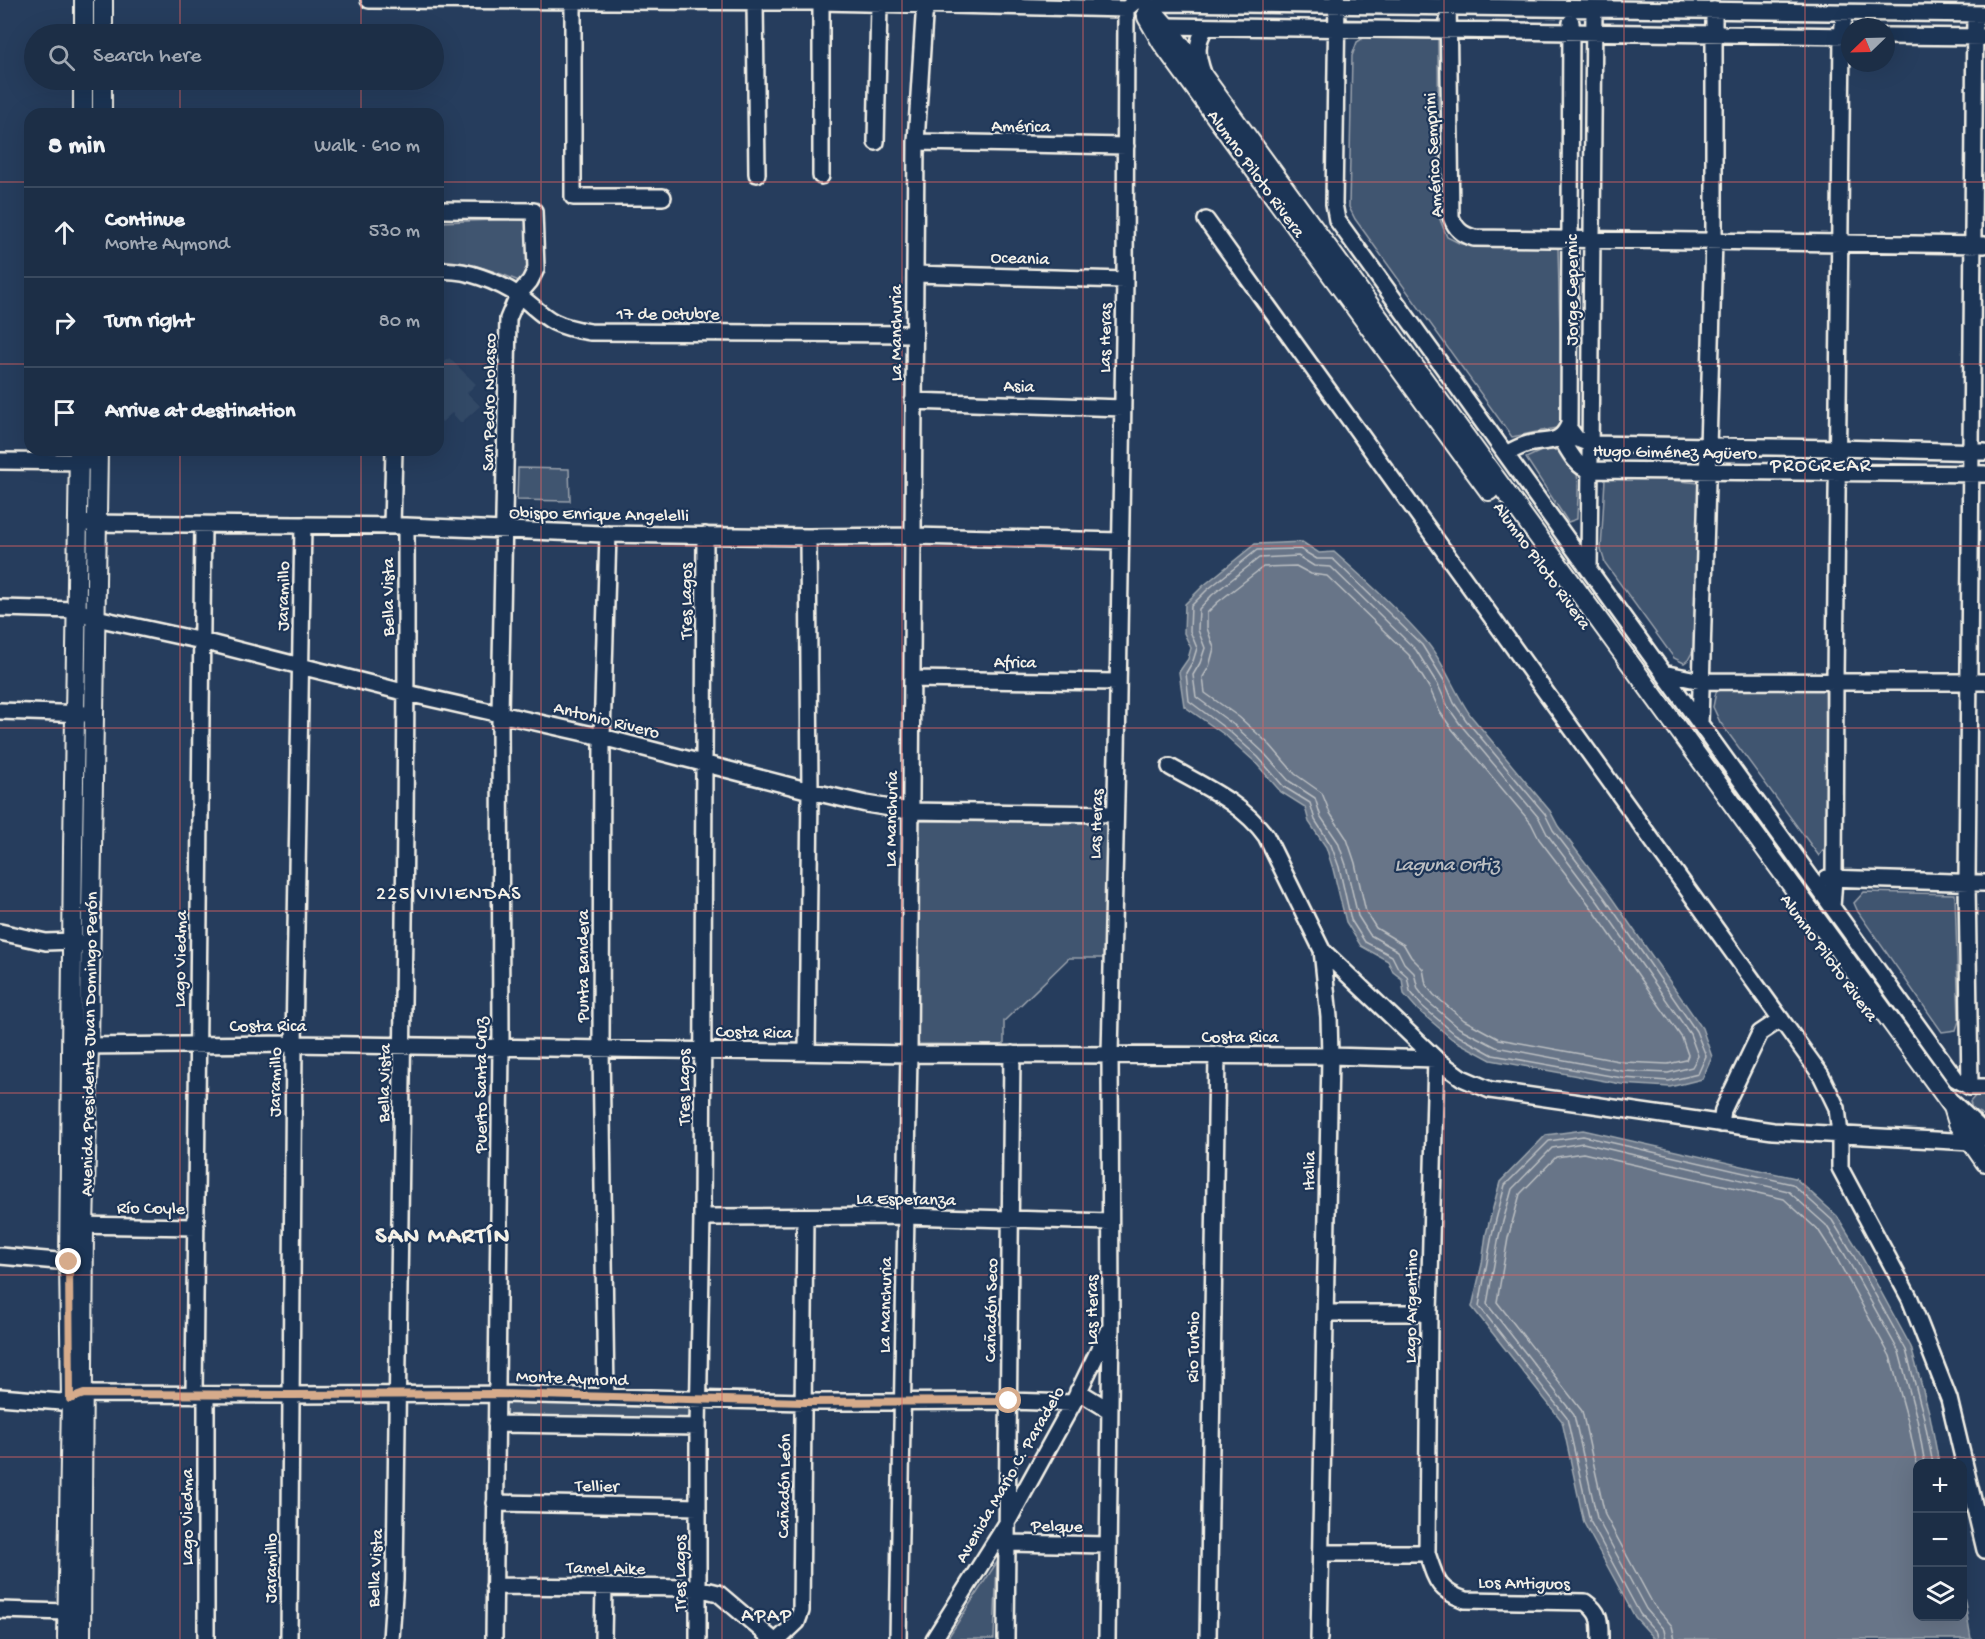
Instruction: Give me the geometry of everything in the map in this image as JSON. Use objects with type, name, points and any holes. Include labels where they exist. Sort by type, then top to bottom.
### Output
[{"type":"main road","points":[[84,0],[84,24]]},
{"type":"main road","points":[[103,0],[103,24]]},
{"type":"main road","name":"Alumno Piloto Rivera","points":[[1140,5],[1205,79],[1941,1090],[1953,1107],[1958,1123]]},
{"type":"main road","name":"Alumno Piloto Rivera","points":[[1161,29],[1945,1115],[1958,1123],[1982,1148]]},
{"type":"main road","points":[[83,90],[83,108]]},
{"type":"main road","points":[[102,90],[102,108]]},
{"type":"main road","name":"Avenida Presidente Juan Domingo Perón","points":[[79,456],[96,618],[91,946],[81,1046],[76,1258],[81,1639]]},
{"type":"main road","name":"Avenida Presidente Juan Domingo Perón","points":[[81,1046],[73,941],[76,610],[98,456]]},
{"type":"main road","name":"Avenida Presidente Juan Domingo Perón","points":[[67,1639],[77,1396]]},
{"type":"street","points":[[369,0],[821,1],[879,4],[1140,5],[1222,2],[1572,5],[1594,10],[1980,14],[1978,474],[1969,682],[1967,883],[1977,1087],[1956,1079],[1337,220],[1334,204],[1336,3]]},
{"type":"street","points":[[755,1],[757,174]]},
{"type":"street","points":[[821,1],[821,176]]},
{"type":"street","points":[[573,2],[573,197],[663,197]]},
{"type":"street","points":[[1205,79],[1197,46],[1201,35],[1214,28],[1222,2]]},
{"type":"street","name":"La Manchuria","points":[[898,1639],[904,1216],[909,1054],[909,811],[916,142],[926,3]]},
{"type":"street","points":[[876,142],[879,4]]},
{"type":"street","name":"Américo Semprini","points":[[1448,4],[1451,217],[1455,226],[1462,234],[1474,238],[1569,238]]},
{"type":"street","name":"Las Heras","points":[[1107,1639],[1111,1325],[1110,1054],[1114,814],[1118,753],[1117,682],[1126,146],[1140,5]]},
{"type":"street","name":"Jorge Cepernic","points":[[1564,433],[1572,5]]},
{"type":"street","name":"Jorge Cepernic","points":[[1588,570],[1594,10]]},
{"type":"street","points":[[1700,724],[1714,240],[1714,10]]},
{"type":"street","points":[[1844,13],[1844,18]]},
{"type":"street","points":[[1161,29],[1447,30],[1841,36]]},
{"type":"street","points":[[1895,36],[1980,37]]},
{"type":"street","points":[[1832,907],[1840,242],[1845,72]]},
{"type":"street","name":"América","points":[[916,142],[1126,146]]},
{"type":"street","name":"San Pedro Nolasco","points":[[444,210],[534,211],[536,268],[530,281],[518,296],[508,319],[504,531]]},
{"type":"street","points":[[1206,220],[1821,1075],[1837,1108],[1840,1168],[1910,1299],[1949,1399],[1985,1550]]},
{"type":"street","points":[[1569,238],[1979,245]]},
{"type":"street","name":"17 de Octubre","points":[[444,270],[465,272],[518,296],[552,321],[572,329],[590,332],[914,334]]},
{"type":"street","name":"Oceania","points":[[915,274],[1125,280]]},
{"type":"street","name":"Asia","points":[[914,401],[1123,408]]},
{"type":"street","points":[[1506,454],[1527,444],[1553,441],[1564,433]]},
{"type":"street","name":"Hugo Giménez Agüero","points":[[1564,433],[1590,444],[1978,452]]},
{"type":"street","name":"Hugo Giménez Agüero","points":[[1564,433],[1577,462],[1583,469],[1589,470],[1978,474]]},
{"type":"street","points":[[0,461],[98,456]]},
{"type":"street","name":"Bella Vista","points":[[391,1639],[395,1580],[407,693],[394,456]]},
{"type":"street","name":"Obispo Enrique Angelelli","points":[[87,522],[399,526],[705,536],[913,536],[1120,541]]},
{"type":"street","name":"Lago Viedma","points":[[203,524],[196,1227],[206,1639]]},
{"type":"street","name":"Jaramillo","points":[[289,1639],[294,1044],[303,525]]},
{"type":"street","name":"Puerto Santa Cruz","points":[[494,1639],[501,1047],[500,713],[504,531]]},
{"type":"street","name":"Punta Bandera","points":[[606,1397],[601,1048],[602,737],[608,534]]},
{"type":"street","name":"Tres Lagos","points":[[698,1639],[705,536]]},
{"type":"street","points":[[807,1051],[810,792],[808,537]]},
{"type":"street","points":[[0,608],[76,610]]},
{"type":"street","name":"Antonio Rivero","points":[[76,610],[96,618],[202,641],[407,693],[602,737],[810,792],[866,804],[909,811],[1114,814]]},
{"type":"street","points":[[1663,673],[1701,681],[1985,682]]},
{"type":"street","name":"Africa","points":[[912,679],[1117,682]]},
{"type":"street","points":[[0,711],[95,713]]},
{"type":"street","name":"Italia","points":[[1170,767],[1222,796],[1244,811],[1256,823],[1266,836],[1322,950],[1329,1017],[1330,1056],[1319,1639]]},
{"type":"street","points":[[1809,876],[1834,879],[1985,883]]},
{"type":"street","points":[[0,932],[46,942],[73,941],[91,946]]},
{"type":"street","points":[[1322,950],[1436,1059],[1462,1077],[1490,1090],[1773,1131],[1840,1134],[1982,1148]]},
{"type":"street","points":[[1721,1124],[1723,1110],[1760,1034],[1781,1019]]},
{"type":"street","name":"Costa Rica","points":[[81,1046],[294,1044],[909,1054],[1330,1056],[1436,1059]]},
{"type":"street","name":"Cañadón Seco","points":[[1006,1639],[1012,1054]]},
{"type":"street","name":"Rio Turbio","points":[[1208,1639],[1217,1055]]},
{"type":"street","name":"Lago Argentino","points":[[1427,1553],[1429,1313],[1436,1059]]},
{"type":"street","points":[[1941,1090],[1982,1148]]},
{"type":"street","name":"La Esperanza","points":[[702,1217],[904,1216],[1110,1222]]},
{"type":"street","name":"Cañadón León","points":[[779,1639],[796,1622],[801,1611],[805,1217]]},
{"type":"street","name":"Río Coyle","points":[[77,1226],[196,1227]]},
{"type":"street","points":[[0,1256],[76,1258]]},
{"type":"street","points":[[1325,1312],[1429,1313]]},
{"type":"street","name":"Avenida Mario C. Paradelo","points":[[934,1639],[1007,1523],[1111,1325]]},
{"type":"street","name":"Monte Aymond","points":[[0,1397],[62,1402],[77,1396],[497,1394],[804,1402],[903,1402],[1009,1401],[1075,1397]]},
{"type":"street","points":[[1075,1397],[1109,1410]]},
{"type":"street","points":[[496,1424],[698,1426]]},
{"type":"street","name":"Tellier","points":[[495,1503],[698,1507]]},
{"type":"street","name":"Pelque","points":[[1007,1543],[1107,1545]]},
{"type":"street","points":[[1321,1553],[1427,1553]]},
{"type":"street","name":"Los Antiguos","points":[[1427,1553],[1440,1586],[1451,1595],[1465,1600],[1585,1602],[1594,1608],[1600,1620],[1600,1639]]},
{"type":"street","name":"Tamel Aike","points":[[494,1586],[698,1588],[718,1593],[772,1639]]},
{"type":"street","points":[[603,1639],[604,1587]]},
{"type":"street","points":[[0,1610],[67,1612]]},
{"type":"shaded area","points":[[1365,37],[1438,39],[1439,217],[1447,237],[1461,244],[1558,246],[1562,420],[1556,428],[1512,437],[1355,219],[1349,207],[1352,56],[1357,42]]},
{"type":"shaded area","points":[[524,219],[529,228],[527,277],[519,281],[479,267],[444,261],[444,222]]},
{"type":"shaded area","points":[[449,358],[476,384],[467,393],[480,406],[461,423],[452,413],[444,420],[444,363]]},
{"type":"shaded area","points":[[1541,451],[1560,451],[1573,463],[1578,481],[1577,519],[1568,522],[1526,458]]},
{"type":"shaded area","points":[[518,468],[569,469],[570,501],[517,500]]},
{"type":"shaded area","points":[[1613,475],[1700,483],[1695,647],[1684,663],[1674,658],[1605,563],[1601,550],[1605,479]]},
{"type":"shaded area","points":[[1732,685],[1825,685],[1828,844],[1819,856],[1720,722],[1713,707],[1716,692]]},
{"type":"shaded area","points":[[918,821],[1109,823],[1108,958],[1069,958],[1004,1021],[1004,1045],[916,1044]]},
{"type":"shaded area","points":[[1864,892],[1955,894],[1959,1021],[1956,1030],[1942,1032],[1858,912],[1854,903]]},
{"type":"shaded area","points":[[1976,1095],[1985,1095],[1985,1116],[1972,1109],[1970,1102]]},
{"type":"shaded area","points":[[506,1402],[693,1409],[690,1420],[503,1417]]},
{"type":"shaded area","points":[[997,1562],[994,1639],[947,1639]]},
{"type":"water","name":"Laguna Ortiz","points":[[1302,542],[1319,553],[1334,552],[1393,606],[1432,649],[1471,716],[1550,811],[1558,826],[1609,894],[1702,1028],[1712,1057],[1702,1079],[1670,1087],[1621,1084],[1491,1060],[1452,1039],[1418,1010],[1404,994],[1402,979],[1393,972],[1388,961],[1361,946],[1346,922],[1326,847],[1309,822],[1305,807],[1281,792],[1254,761],[1225,735],[1184,706],[1179,672],[1188,659],[1191,648],[1184,633],[1185,604],[1203,586],[1255,544]]},
{"type":"water","points":[[1583,1130],[1795,1178],[1837,1216],[1911,1347],[1930,1416],[1938,1459],[1913,1459],[1913,1621],[1967,1621],[1967,1614],[1971,1639],[1655,1639],[1635,1617],[1584,1523],[1562,1421],[1472,1307],[1486,1234],[1500,1182],[1546,1135]]},
{"type":"district","name":"PROCREAR","points":[[1821,464]]},
{"type":"district","name":"225 VIVIENDAS","points":[[449,892]]},
{"type":"district","name":"SAN MARTÍN","points":[[443,1234]]},
{"type":"district","name":"APAP","points":[[767,1614]]},
{"type":"route","points":[[69,1262],[70,1399],[84,1394],[497,1394],[804,1402],[1009,1401]]}]
